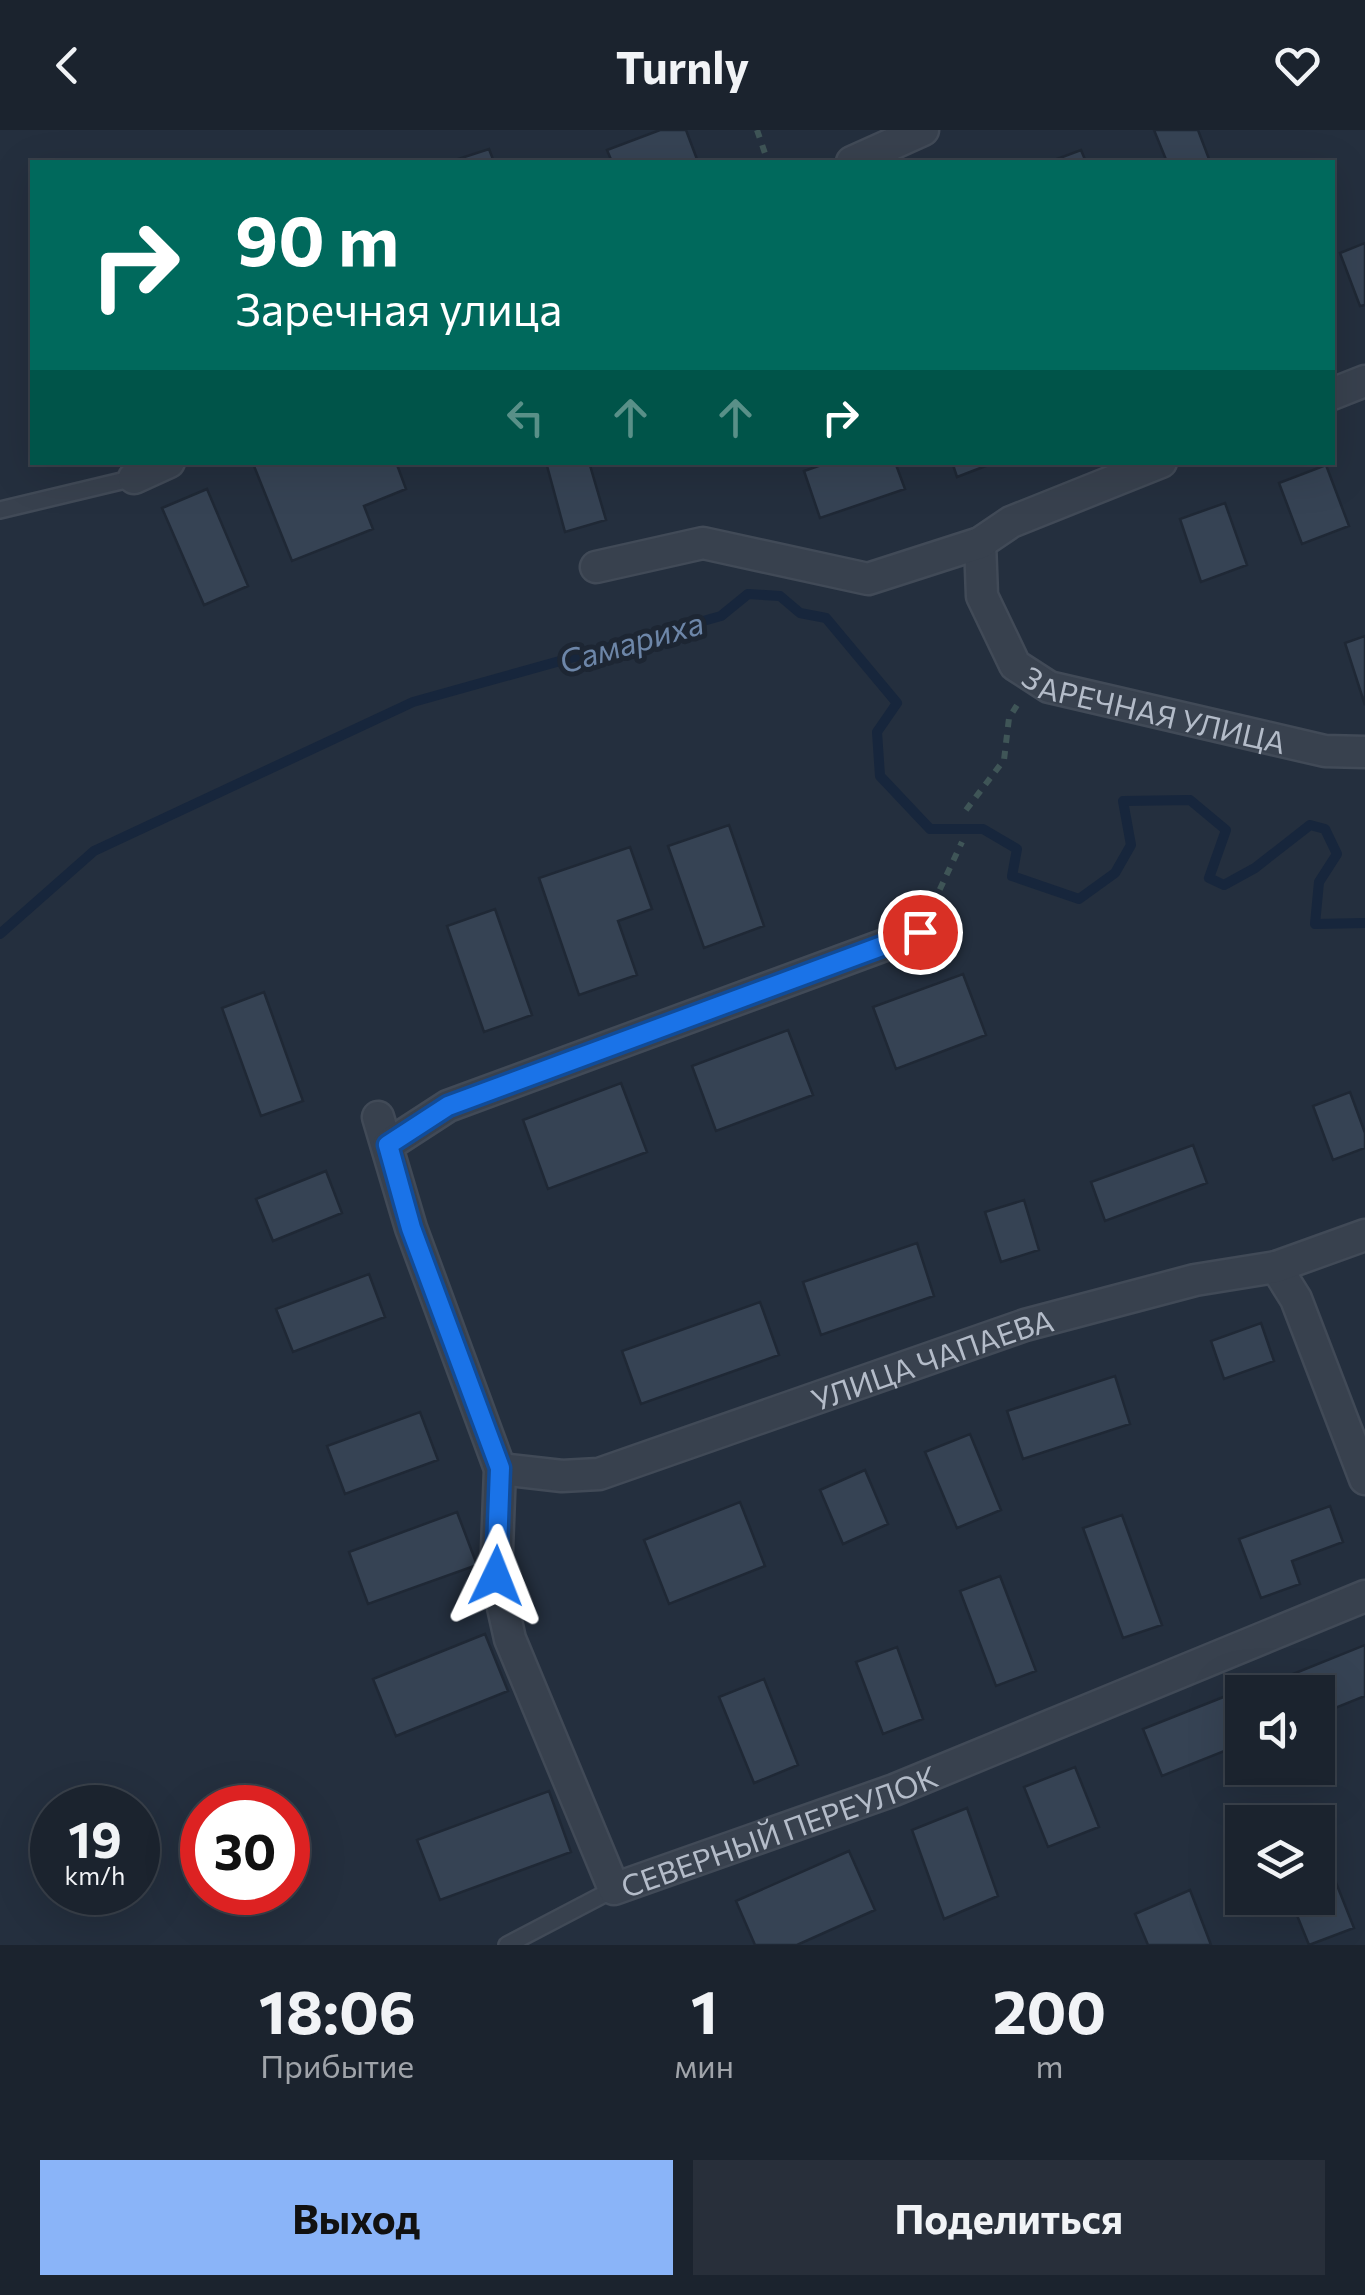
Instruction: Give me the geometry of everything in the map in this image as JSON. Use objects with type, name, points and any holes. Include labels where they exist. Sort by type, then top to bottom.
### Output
[{"type":"street","points":[[856,160],[924,130]]},
{"type":"street","points":[[1335,393],[1365,381]]},
{"type":"street","points":[[134,478],[162,465]]},
{"type":"street","points":[[596,567],[703,544],[868,579],[980,542],[1011,522],[1154,465]]},
{"type":"street","name":"ЗАРЕЧНАЯ УЛИЦА","points":[[980,542],[982,596],[1015,665],[1049,687],[1324,751],[1365,752]]},
{"type":"street","name":"СЕВЕРНЫЙ ПЕРЕУЛОК","points":[[920,932],[383,1131],[411,1228],[500,1468],[496,1576],[510,1639],[614,1889],[894,1790],[1365,1596]]},
{"type":"street","name":"УЛИЦА ЧАПАЕВА","points":[[500,1468],[562,1476],[599,1474],[1025,1325],[1194,1280],[1276,1267],[1365,1235]]},
{"type":"street","points":[[1276,1267],[1296,1299],[1365,1479]]},
{"type":"lane","points":[[0,510],[134,478]]},
{"type":"lane","points":[[508,1945],[614,1889]]},
{"type":"path","points":[[757,130],[767,160]]},
{"type":"path","points":[[966,810],[1004,760],[1008,718],[1035,678]]},
{"type":"path","points":[[920,932],[962,842]]},
{"type":"building","points":[[660,130],[686,130],[697,160],[611,160],[607,150]]},
{"type":"building","points":[[1154,130],[1198,130],[1209,159],[1166,160]]},
{"type":"building","points":[[489,149],[493,160],[455,160]]},
{"type":"building","points":[[1081,150],[1085,160],[1054,160]]},
{"type":"building","points":[[1365,243],[1365,305],[1360,306],[1340,253]]},
{"type":"building","points":[[397,465],[406,489],[364,506],[373,529],[292,561],[254,466]]},
{"type":"building","points":[[547,465],[590,465],[606,520],[565,532]]},
{"type":"building","points":[[821,465],[896,465],[905,489],[820,518],[804,471]]},
{"type":"building","points":[[953,465],[988,465],[957,477]]},
{"type":"building","points":[[1326,465],[1349,526],[1302,544],[1279,483]]},
{"type":"building","points":[[207,489],[248,586],[204,605],[162,508]]},
{"type":"building","points":[[1225,503],[1247,565],[1201,582],[1180,519]]},
{"type":"building","points":[[1365,636],[1365,705],[1345,643]]},
{"type":"building","points":[[729,825],[764,926],[704,948],[668,846]]},
{"type":"building","points":[[630,847],[652,909],[618,921],[637,975],[579,995],[539,878]]},
{"type":"building","points":[[495,909],[532,1015],[484,1032],[447,926]]},
{"type":"building","points":[[963,974],[986,1035],[896,1069],[873,1007]]},
{"type":"building","points":[[264,992],[303,1101],[261,1116],[222,1008]]},
{"type":"building","points":[[788,1030],[813,1095],[716,1131],[692,1066]]},
{"type":"building","points":[[621,1083],[647,1152],[548,1189],[523,1120]]},
{"type":"building","points":[[1350,1092],[1365,1133],[1365,1148],[1333,1160],[1313,1106]]},
{"type":"building","points":[[1193,1145],[1207,1183],[1105,1221],[1091,1182]]},
{"type":"building","points":[[326,1171],[342,1213],[273,1241],[256,1199]]},
{"type":"building","points":[[1024,1200],[1039,1250],[1001,1262],[985,1212]]},
{"type":"building","points":[[917,1243],[934,1296],[821,1335],[803,1282]]},
{"type":"building","points":[[369,1274],[385,1317],[293,1352],[276,1309]]},
{"type":"building","points":[[760,1302],[779,1355],[641,1404],[622,1351]]},
{"type":"building","points":[[1261,1323],[1274,1361],[1224,1379],[1211,1341]]},
{"type":"building","points":[[1115,1376],[1130,1424],[1023,1459],[1007,1411]]},
{"type":"building","points":[[420,1412],[438,1460],[345,1494],[327,1446]]},
{"type":"building","points":[[970,1434],[1001,1510],[957,1528],[925,1452]]},
{"type":"building","points":[[865,1470],[888,1524],[843,1544],[820,1490]]},
{"type":"building","points":[[740,1502],[765,1566],[669,1604],[644,1540]]},
{"type":"building","points":[[1330,1506],[1343,1542],[1292,1561],[1300,1584],[1261,1598],[1239,1539]]},
{"type":"building","points":[[457,1512],[477,1565],[368,1604],[349,1552]]},
{"type":"building","points":[[1122,1515],[1162,1625],[1123,1638],[1083,1528]]},
{"type":"building","points":[[1000,1576],[1036,1671],[996,1686],[960,1591]]},
{"type":"building","points":[[485,1634],[508,1691],[396,1736],[373,1679]]},
{"type":"building","points":[[1365,1645],[1365,1696],[1335,1708],[1335,1675],[1293,1674]]},
{"type":"building","points":[[897,1647],[923,1719],[883,1734],[856,1662]]},
{"type":"building","points":[[764,1679],[798,1765],[754,1783],[719,1697]]},
{"type":"building","points":[[1225,1696],[1225,1751],[1162,1776],[1143,1729]]},
{"type":"building","points":[[1075,1767],[1099,1827],[1048,1847],[1024,1787]]},
{"type":"building","points":[[549,1791],[571,1852],[440,1900],[417,1840]]},
{"type":"building","points":[[967,1808],[998,1896],[944,1919],[912,1830]]},
{"type":"building","points":[[849,1851],[875,1910],[797,1945],[755,1945],[736,1901]]},
{"type":"building","points":[[1335,1880],[1354,1928],[1309,1945],[1297,1915],[1335,1915]]},
{"type":"building","points":[[1190,1890],[1211,1945],[1148,1945],[1135,1914]]},
{"type":"waterway","name":"Самариха","points":[[0,934],[94,851],[413,702],[721,616],[748,594],[780,596],[800,613],[826,618],[897,703],[877,732],[880,776],[930,829],[983,829],[1017,849],[1012,876],[1079,899],[1115,873],[1131,845],[1123,801],[1190,800],[1226,830],[1209,878],[1224,885],[1255,868],[1310,825],[1325,829],[1337,854],[1319,882],[1315,924],[1365,923]]},
{"type":"route","points":[[496,1576],[500,1468],[411,1228],[388,1145],[448,1106],[920,932]]}]
